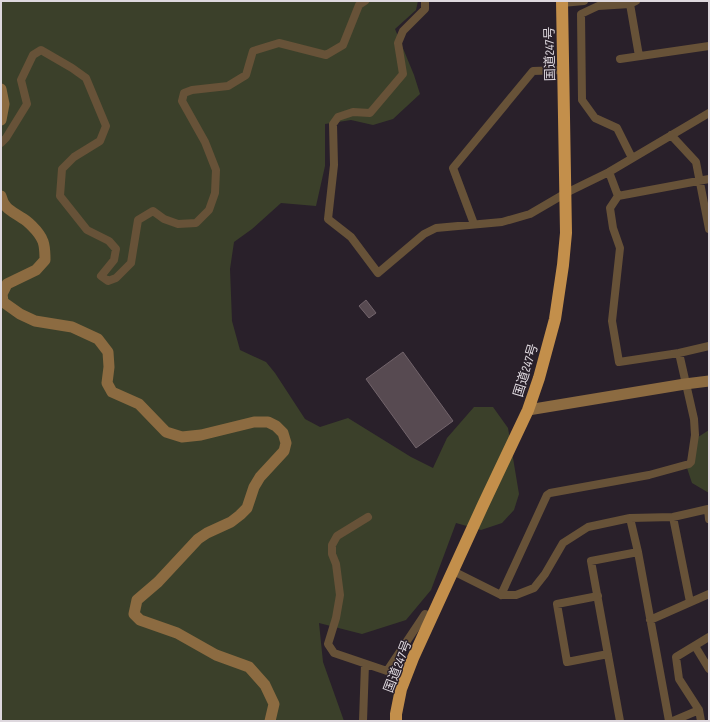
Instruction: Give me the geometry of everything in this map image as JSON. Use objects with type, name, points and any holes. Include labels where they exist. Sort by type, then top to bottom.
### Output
[{"type":"highway","name":"国道247号","points":[[396,721],[401,690],[414,658],[483,505],[528,410],[539,378],[555,319],[566,232],[562,2]]},
{"type":"street","points":[[1,143],[6,138],[27,104],[21,80],[33,55],[42,50],[86,78],[106,126],[100,141],[74,157],[62,169],[60,196],[87,230],[109,241],[116,249],[114,260],[101,276],[108,281],[116,278],[131,263],[138,220],[153,211],[164,219],[178,224],[196,223],[209,210],[215,193],[216,170],[205,142],[182,101],[184,93],[192,90],[228,86],[246,75],[253,51],[279,43],[326,55],[343,46],[359,5],[365,1]]},
{"type":"street","points":[[425,1],[425,9],[402,30],[398,43],[403,74],[370,113],[353,112],[338,117],[333,124],[334,165],[328,219],[351,237],[378,273],[424,234],[436,228],[502,222],[530,214],[566,193],[609,172],[709,113]]},
{"type":"street","points":[[562,2],[584,1]]},
{"type":"street","points":[[632,158],[617,128],[595,118],[582,100],[581,14],[598,6],[633,2],[639,56]]},
{"type":"street","points":[[620,59],[709,46]]},
{"type":"street","points":[[474,224],[453,168],[533,71],[563,70]]},
{"type":"street","points":[[1,89],[4,104],[1,120]]},
{"type":"street","points":[[671,135],[696,162],[709,229]]},
{"type":"street","points":[[609,172],[618,196]]},
{"type":"street","points":[[709,179],[618,196],[610,208],[613,228],[620,248],[612,320],[619,362],[679,353],[709,346]]},
{"type":"street","points":[[1,196],[3,203],[10,211],[24,218],[40,234],[45,246],[45,260],[36,270],[8,284],[2,294],[3,302],[20,314],[34,320],[72,328],[98,339],[108,352],[107,383],[112,392],[139,404],[166,432],[182,438],[254,422],[268,422],[276,426],[283,433],[286,443],[284,451],[260,477],[254,487],[247,508],[236,518],[198,539],[158,582],[137,600],[134,614],[140,620],[177,633],[216,655],[249,667],[266,685],[274,704],[270,721]]},
{"type":"street","points":[[500,595],[547,495],[550,493],[649,475],[689,464],[691,462],[695,435],[694,419],[679,353]]},
{"type":"street","points":[[528,410],[709,381]]},
{"type":"street","points":[[453,571],[500,595],[516,595],[534,588],[545,574],[563,543],[588,527],[630,518],[673,517],[708,509],[709,518]]},
{"type":"street","points":[[368,517],[337,536],[332,545],[332,554],[336,564],[340,595],[336,618],[328,644],[334,653],[387,671],[425,614],[432,617]]},
{"type":"street","points":[[673,517],[690,602]]},
{"type":"street","points":[[630,518],[638,552],[669,721]]},
{"type":"street","points":[[620,721],[592,561],[638,552]]},
{"type":"street","points":[[650,620],[709,594]]},
{"type":"street","points":[[598,596],[557,604],[563,640],[567,662],[608,654]]},
{"type":"street","points":[[701,721],[699,710],[679,679],[676,657],[709,637]]},
{"type":"street","points":[[695,646],[709,668]]},
{"type":"street","points":[[364,721],[365,664]]},
{"type":"street","points":[[672,721],[699,710]]},
{"type":"green space","points":[[1,1],[418,1],[416,10],[395,29],[414,75],[420,94],[393,119],[373,125],[351,120],[325,124],[325,166],[316,206],[281,203],[252,229],[234,242],[230,269],[232,321],[240,350],[266,362],[275,373],[305,419],[320,427],[348,418],[411,457],[433,468],[447,438],[474,407],[493,407],[508,428],[519,494],[514,510],[502,523],[481,530],[456,523],[431,590],[406,620],[362,634],[319,623],[323,662],[344,721],[1,721]]},
{"type":"green space","points":[[709,430],[709,493],[692,483],[686,465],[695,439]]},
{"type":"building","points":[[366,300],[376,313],[369,318],[359,306]]},
{"type":"building","points":[[403,352],[453,421],[416,448],[366,379]]}]
